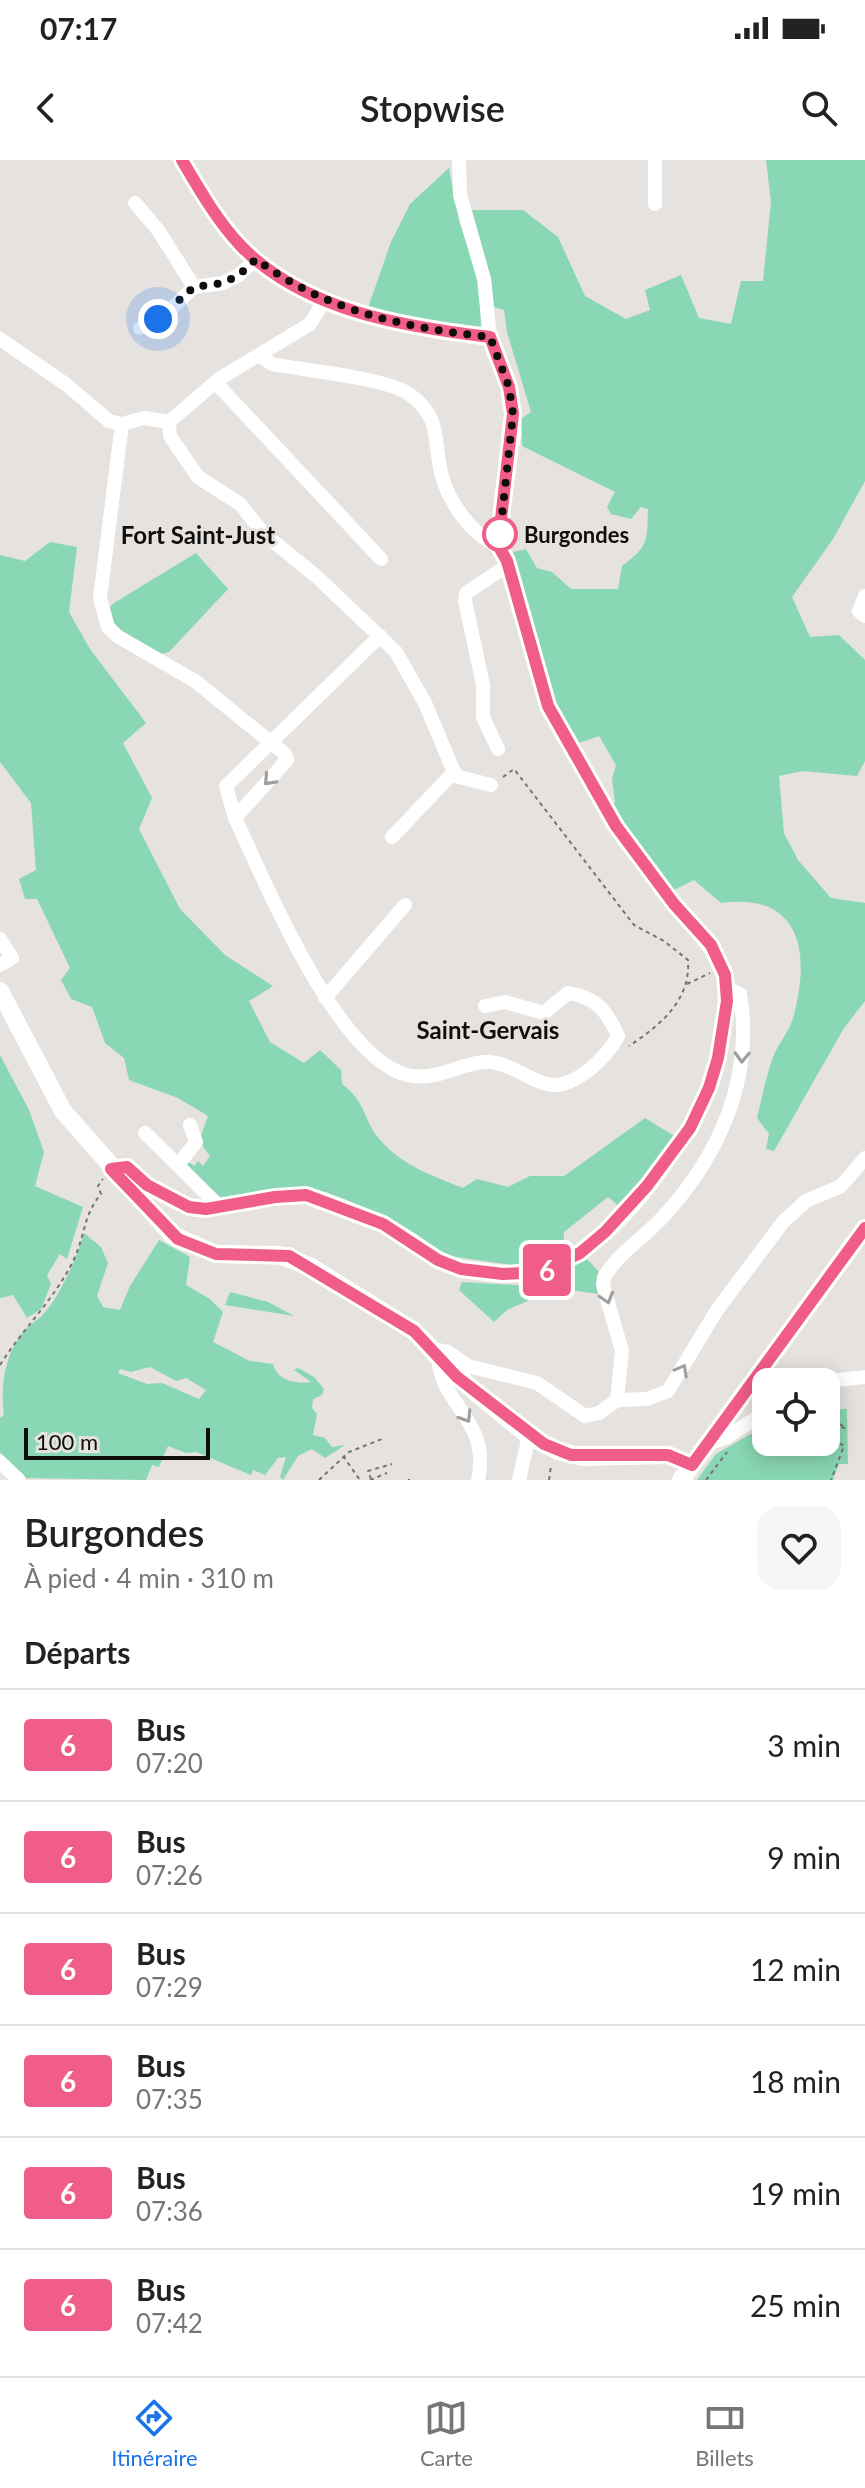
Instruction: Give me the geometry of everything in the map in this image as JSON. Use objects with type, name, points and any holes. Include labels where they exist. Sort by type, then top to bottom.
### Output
[{"type":"main road","points":[[0,991],[63,1111],[111,1169],[178,1239],[216,1254],[289,1256],[414,1331],[529,1436],[571,1455],[668,1455],[685,1476],[865,1228]]},
{"type":"street","points":[[182,160],[240,245],[296,286],[325,299],[413,327],[490,337]]},
{"type":"street","points":[[459,160],[460,195],[484,279],[490,337],[509,387],[513,414],[498,545]]},
{"type":"street","points":[[655,160],[655,204]]},
{"type":"street","points":[[135,203],[158,230],[194,287]]},
{"type":"street","points":[[140,328],[167,313],[194,287],[223,283],[239,275],[256,259]]},
{"type":"street","points":[[169,422],[215,382],[310,324],[325,299]]},
{"type":"street","points":[[0,339],[67,385],[109,421],[122,424],[144,418],[169,422]]},
{"type":"street","points":[[111,1169],[127,1167],[147,1185],[189,1207],[306,1195],[383,1224],[438,1260],[461,1269],[503,1274],[541,1272],[580,1253],[599,1238],[676,1149],[703,1104],[714,1075],[724,1024],[727,988],[721,963],[711,945],[674,904],[616,826],[548,706],[508,565],[498,545],[474,529],[451,497],[441,475],[435,423],[412,396],[388,386],[272,364],[260,356]]},
{"type":"street","points":[[215,382],[381,559]]},
{"type":"street","points":[[169,422],[170,436],[198,477],[240,504],[263,533],[380,636],[413,679],[454,772],[459,777],[491,785]]},
{"type":"street","points":[[122,424],[100,598],[108,627],[117,636],[195,681],[285,754],[287,760],[235,818]]},
{"type":"street","points":[[498,749],[483,717],[483,685],[465,601],[466,593],[508,565]]},
{"type":"street","points":[[865,596],[859,611],[865,616]]},
{"type":"street","points":[[380,636],[226,786],[235,818],[325,998],[376,1056],[397,1072],[412,1076],[440,1075],[476,1064],[497,1063],[547,1084],[560,1085],[577,1078],[610,1050],[618,1036],[602,1007],[586,995],[568,993],[544,1013],[505,1002],[485,1006]]},
{"type":"street","points":[[392,837],[454,772]]},
{"type":"street","points":[[325,998],[405,905]]},
{"type":"street","points":[[0,939],[12,958],[0,965]]},
{"type":"street","points":[[617,1400],[622,1351],[603,1285],[604,1277],[687,1188],[729,1116],[743,1063],[740,994],[727,988]]},
{"type":"street","points":[[178,1165],[196,1142],[190,1125]]},
{"type":"street","points":[[145,1133],[219,1206]]},
{"type":"street","points":[[478,1480],[482,1463],[479,1438],[440,1374],[435,1353],[448,1352],[468,1366],[537,1383],[585,1416],[599,1413],[617,1400],[647,1399],[668,1391],[717,1310],[783,1222],[806,1201],[841,1186],[865,1158]]},
{"type":"street","points":[[840,1380],[865,1377]]},
{"type":"street","points":[[708,1444],[725,1438],[752,1421]]},
{"type":"street","points":[[519,1480],[529,1436]]},
{"type":"street","points":[[0,1462],[19,1480]]},
{"type":"path","points":[[491,785],[514,769],[634,925],[664,941],[688,960],[686,985],[681,999],[661,1023],[618,1053],[610,1050]]},
{"type":"path","points":[[686,985],[713,970]]},
{"type":"path","points":[[0,1365],[22,1329],[44,1310],[75,1257],[88,1210],[101,1194],[98,1186],[111,1169]]},
{"type":"path","points":[[320,1480],[343,1456],[382,1439]]},
{"type":"path","points":[[831,1480],[844,1446],[840,1444]]},
{"type":"path","points":[[706,1480],[726,1453],[739,1445]]},
{"type":"path","points":[[343,1456],[360,1480]]},
{"type":"path","points":[[387,1473],[370,1479],[368,1471],[392,1464]]},
{"type":"path","points":[[549,1480],[552,1466]]},
{"type":"green space","points":[[766,160],[865,160],[865,481],[833,539],[792,597],[810,637],[839,635],[865,660],[865,761],[857,776],[803,771],[779,776],[784,833],[798,860],[831,898],[865,903],[865,1001],[844,1028],[774,1151],[766,1149],[769,1134],[757,1118],[771,1064],[791,1023],[798,994],[801,971],[794,932],[784,918],[769,907],[748,902],[721,903],[694,880],[672,891],[610,805],[615,802],[612,779],[616,765],[599,736],[579,743],[550,696],[513,552],[526,549],[537,568],[552,572],[571,589],[618,589],[622,566],[645,542],[648,509],[641,507],[631,519],[611,514],[607,507],[615,492],[522,446],[522,418],[531,412],[507,332],[504,310],[494,307],[491,280],[472,210],[523,210],[558,237],[585,296],[626,319],[650,310],[645,290],[681,275],[699,318],[731,324],[741,281],[763,281],[771,202]]},
{"type":"green space","points":[[449,168],[459,221],[480,286],[481,330],[401,319],[368,308],[391,242],[410,204]]},
{"type":"green space","points":[[50,542],[77,547],[69,612],[90,649],[146,723],[123,743],[152,798],[139,829],[180,909],[225,955],[273,986],[249,1001],[270,1042],[304,1063],[320,1050],[341,1070],[342,1084],[356,1098],[375,1134],[390,1150],[419,1169],[463,1188],[477,1179],[508,1187],[530,1176],[564,1176],[645,1118],[676,1137],[619,1206],[608,1197],[564,1232],[563,1256],[511,1265],[449,1256],[397,1222],[342,1202],[326,1192],[273,1192],[219,1201],[184,1168],[186,1160],[194,1166],[198,1161],[203,1166],[210,1156],[199,1141],[208,1116],[178,1098],[129,1080],[124,1058],[105,1043],[92,1007],[71,999],[61,980],[70,968],[37,899],[25,899],[19,879],[36,870],[31,803],[0,762],[0,555],[25,561]]},
{"type":"green space","points":[[196,553],[228,589],[169,652],[160,654],[115,628],[106,611],[114,603]]},
{"type":"green space","points":[[0,1055],[29,1110],[44,1152],[35,1186],[83,1207],[67,1259],[60,1254],[47,1275],[51,1284],[41,1309],[27,1318],[13,1295],[0,1298]]},
{"type":"green space","points":[[84,1233],[101,1247],[108,1263],[97,1296],[103,1307],[120,1310],[130,1286],[159,1240],[190,1257],[186,1285],[210,1299],[223,1312],[213,1342],[250,1361],[273,1364],[275,1370],[288,1380],[311,1382],[294,1370],[298,1368],[314,1377],[324,1389],[322,1395],[313,1399],[312,1408],[317,1414],[313,1435],[325,1438],[332,1447],[345,1445],[325,1458],[312,1449],[298,1456],[283,1480],[280,1477],[286,1457],[278,1458],[265,1475],[253,1470],[251,1475],[196,1452],[186,1453],[168,1446],[159,1467],[152,1465],[146,1480],[25,1478],[0,1452],[0,1418],[4,1415],[6,1369],[19,1338],[57,1296]],"holes":[[[150,1367],[176,1381],[186,1378],[206,1390],[199,1399],[162,1383],[147,1384],[118,1373],[120,1369],[131,1372]]]},
{"type":"green space","points":[[585,1257],[602,1275],[598,1294],[557,1288],[507,1310],[494,1322],[459,1290],[462,1282],[533,1286],[548,1281]]},
{"type":"green space","points":[[230,1292],[268,1302],[294,1316],[225,1305]]},
{"type":"green space","points":[[840,1409],[847,1409],[848,1464],[839,1464],[833,1480],[697,1480],[716,1454],[752,1433],[752,1456],[840,1456]]},
{"type":"bus line","name":"6","points":[[182,160],[240,245],[296,286],[356,311],[413,327],[490,337],[509,387],[514,434],[498,545],[507,561],[543,693],[616,826],[674,904],[711,945],[725,975],[727,1001],[718,1058],[709,1088],[676,1149],[647,1186],[592,1244],[541,1272],[503,1274],[461,1269],[438,1260],[420,1245],[383,1224],[306,1195],[196,1209],[160,1193],[127,1167],[111,1169],[167,1231],[178,1239],[216,1254],[289,1256],[311,1267],[414,1331],[457,1377],[529,1436],[558,1451],[583,1457],[668,1455],[692,1465],[865,1228]]},
{"type":"place","name":"Burgondes","points":[[500,534]]},
{"type":"district","name":"Fort Saint-Just","points":[[198,534]]},
{"type":"district","name":"Saint-Gervais","points":[[488,1029]]},
{"type":"route","points":[[158,319],[194,287],[223,283],[239,275],[256,259],[296,286],[356,311],[413,327],[490,337],[509,387],[513,414],[514,434],[500,534]]}]
